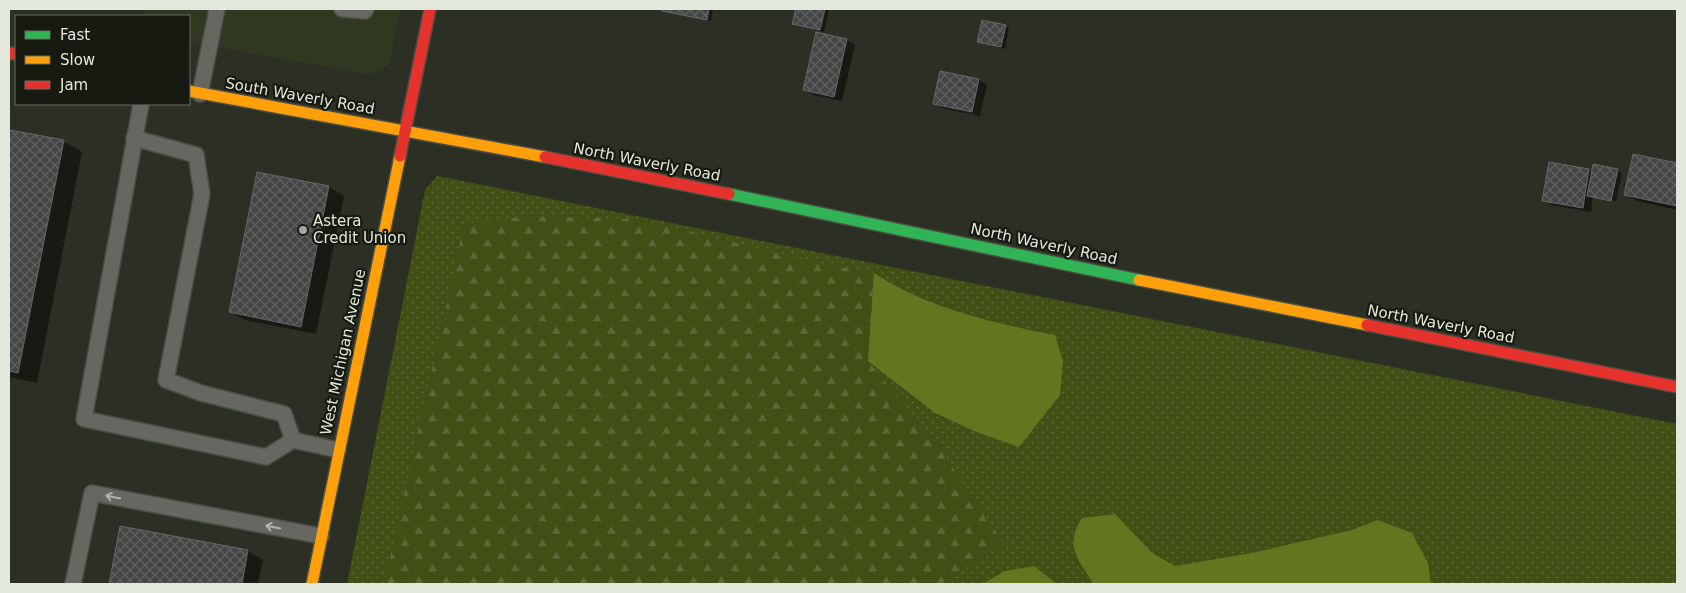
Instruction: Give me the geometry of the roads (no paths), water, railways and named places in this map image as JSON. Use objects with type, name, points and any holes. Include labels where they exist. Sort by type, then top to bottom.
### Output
[{"type":"main road","name":"West Michigan Avenue","points":[[312,584],[430,9]]},
{"type":"main road","name":"South Waverly Road","points":[[195,92],[405,130]]},
{"type":"main road","name":"North Waverly Road","points":[[405,130],[688,185],[1061,264],[1677,387]]},
{"type":"lane","points":[[195,92],[217,9]]},
{"type":"lane","points":[[342,9],[365,11],[366,9]]},
{"type":"lane","points":[[141,105],[84,418],[266,457],[293,440],[338,450]]},
{"type":"lane","points":[[134,138],[196,155],[202,194],[166,380],[201,393],[284,414],[293,440]]},
{"type":"lane","points":[[74,584],[92,493],[321,536]]},
{"type":"place","name":"Astera Credit Union","points":[[303,230]]}]
